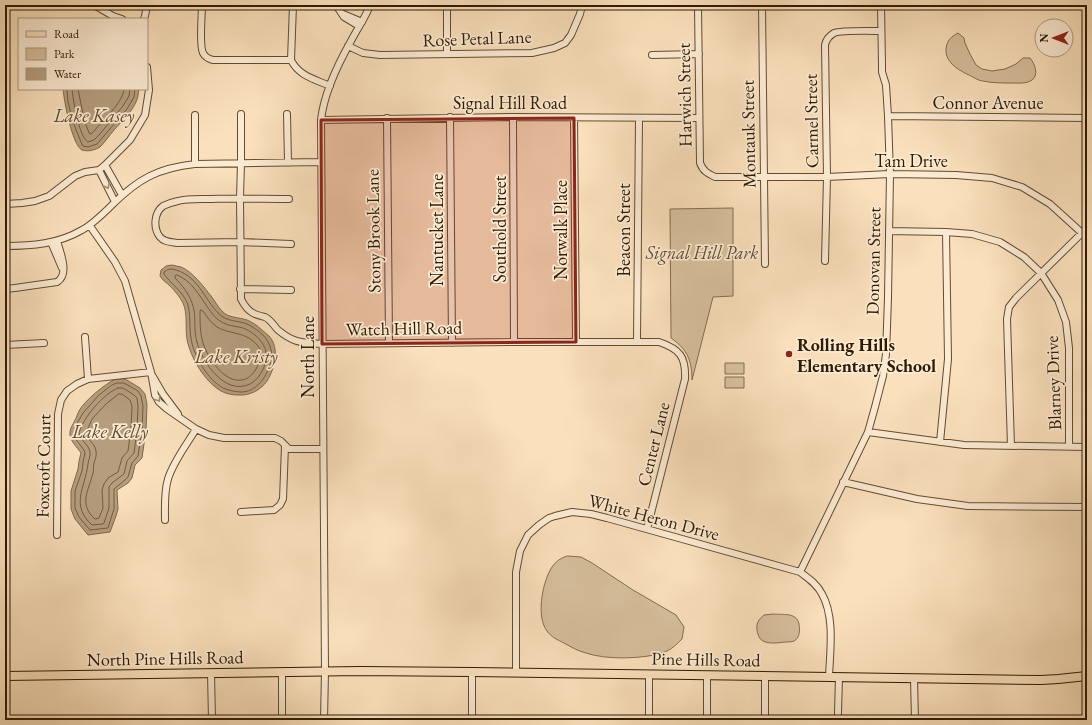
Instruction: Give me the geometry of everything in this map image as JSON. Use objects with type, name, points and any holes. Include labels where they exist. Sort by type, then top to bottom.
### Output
[{"type":"main road","name":"North Pine Hills Road","points":[[5,676],[325,671]]},
{"type":"main road","name":"Pine Hills Road","points":[[325,671],[1041,680],[1058,680],[1087,676]]},
{"type":"street","points":[[94,5],[119,18]]},
{"type":"street","points":[[144,18],[147,5]]},
{"type":"street","points":[[202,5],[201,47],[203,54],[208,59],[291,60]]},
{"type":"street","points":[[293,5],[291,60],[300,72],[330,86]]},
{"type":"street","points":[[336,5],[341,13],[351,16],[361,24]]},
{"type":"street","name":"North Lane","points":[[324,720],[325,671],[321,120],[324,100],[348,46],[370,5]]},
{"type":"street","points":[[447,5],[447,54]]},
{"type":"street","name":"Rose Petal Lane","points":[[348,46],[363,53],[380,54],[532,53],[554,48],[565,43],[571,35],[580,14],[582,5]]},
{"type":"street","name":"Harwich Street","points":[[698,5],[700,163],[703,170],[715,177]]},
{"type":"street","name":"Montauk Street","points":[[762,5],[765,264]]},
{"type":"street","name":"Donovan Street","points":[[800,572],[868,432],[882,378],[886,354],[890,174],[886,86],[882,72],[881,5]]},
{"type":"street","name":"Carmel Street","points":[[825,261],[827,177],[825,45],[827,39],[834,34],[842,32],[882,31]]},
{"type":"street","points":[[652,55],[699,54]]},
{"type":"street","points":[[5,204],[35,201],[44,198],[49,196],[75,176],[85,172],[99,170],[106,165],[130,140],[145,115],[148,90]]},
{"type":"street","points":[[195,114],[195,164]]},
{"type":"street","name":"Watch Hill Road","points":[[241,114],[241,299],[244,306],[253,314],[264,317],[270,321],[287,338],[297,342],[322,344],[659,342],[671,346],[681,355],[686,368],[682,390]]},
{"type":"street","points":[[287,114],[288,163]]},
{"type":"street","name":"Connor Avenue","points":[[888,116],[1087,118]]},
{"type":"street","name":"Signal Hill Road","points":[[321,120],[450,117],[699,118]]},
{"type":"street","name":"Nantucket Lane","points":[[450,117],[452,343]]},
{"type":"street","name":"Southold Street","points":[[513,117],[514,342]]},
{"type":"street","name":"Stony Brook Lane","points":[[387,118],[389,343]]},
{"type":"street","name":"Norwalk Place","points":[[574,118],[576,342]]},
{"type":"street","name":"Beacon Street","points":[[637,342],[639,118]]},
{"type":"street","points":[[5,246],[35,245],[54,241],[74,234],[90,226],[135,184],[149,176],[174,167],[195,164],[321,162]]},
{"type":"street","points":[[106,165],[122,195]]},
{"type":"street","points":[[99,170],[115,202]]},
{"type":"street","name":"Tam Drive","points":[[715,177],[827,177],[890,174],[956,174],[992,178],[1022,187],[1050,204],[1085,230],[1087,239]]},
{"type":"street","points":[[289,199],[240,198],[178,200],[165,205],[159,210],[156,219],[156,230],[160,237],[167,242],[291,244]]},
{"type":"street","points":[[90,226],[115,262],[125,281],[151,372],[155,395],[159,402],[167,410],[196,429],[209,435],[224,438],[275,438],[281,441],[289,449],[323,449]]},
{"type":"street","points":[[1011,446],[1007,319],[1009,307],[1016,298],[1085,230]]},
{"type":"street","name":"Blarney Drive","points":[[889,231],[972,234],[1000,242],[1024,257],[1041,273],[1058,300],[1066,322],[1069,348],[1069,446]]},
{"type":"street","points":[[940,442],[948,359],[946,232]]},
{"type":"street","points":[[5,289],[57,282],[61,279],[64,274],[54,241]]},
{"type":"street","points":[[240,290],[291,290]]},
{"type":"street","points":[[84,337],[88,379]]},
{"type":"street","points":[[5,345],[44,344]]},
{"type":"street","name":"Foxcroft Court","points":[[57,535],[58,414],[61,400],[67,391],[88,379],[151,372]]},
{"type":"street","name":"Center Lane","points":[[647,529],[682,390]]},
{"type":"street","points":[[165,520],[165,493],[168,479],[173,466],[196,429]]},
{"type":"street","points":[[868,432],[964,445],[1087,447]]},
{"type":"street","points":[[241,512],[274,510],[284,499],[285,446]]},
{"type":"street","points":[[844,482],[917,500],[968,506],[1087,507]]},
{"type":"street","name":"White Heron Drive","points":[[516,673],[516,572],[520,551],[528,535],[539,525],[555,516],[572,512],[596,515],[800,572],[822,593],[827,605],[830,625],[829,677]]},
{"type":"street","points":[[282,672],[282,720]]},
{"type":"street","points":[[472,672],[472,720]]},
{"type":"street","points":[[211,673],[212,720]]},
{"type":"street","points":[[649,675],[649,720]]},
{"type":"street","points":[[707,675],[707,720]]},
{"type":"street","points":[[765,676],[765,720]]},
{"type":"street","points":[[838,713],[839,677]]},
{"type":"street","points":[[914,678],[915,720]]},
{"type":"highlighted area","points":[[574,118],[576,342],[322,344],[321,120]]},
{"type":"green space","points":[[958,33],[964,38],[976,65],[982,69],[992,71],[1005,69],[1016,64],[1023,58],[1030,58],[1036,69],[1034,78],[1025,83],[993,83],[980,80],[962,72],[954,66],[946,54],[948,41],[951,37]]},
{"type":"green space","name":"Signal Hill Park","points":[[733,208],[733,296],[713,297],[692,380],[688,356],[681,346],[671,338],[670,209]]},
{"type":"green space","points":[[725,363],[744,363],[744,374],[725,374]]},
{"type":"green space","points":[[725,377],[744,377],[744,388],[725,388]]},
{"type":"green space","points":[[567,556],[581,557],[676,615],[684,627],[682,639],[671,649],[662,653],[645,657],[614,658],[583,652],[553,637],[547,631],[542,620],[542,594],[550,570],[555,563]]},
{"type":"green space","points":[[764,615],[789,615],[798,620],[799,634],[796,640],[792,642],[774,643],[761,640],[757,630],[758,621]]},
{"type":"water","name":"Lake Kasey","points":[[63,90],[139,90],[136,102],[128,115],[100,147],[94,150],[82,150],[78,146],[69,122]]},
{"type":"water","name":"Lake Kristy","points":[[172,265],[185,269],[193,276],[205,288],[224,313],[253,323],[268,335],[274,346],[274,364],[267,381],[258,390],[243,395],[232,395],[225,393],[209,382],[199,368],[191,353],[186,335],[185,307],[176,292],[160,276],[161,270],[166,266]]},
{"type":"water","name":"Lake Kelly","points":[[116,379],[125,379],[140,388],[145,394],[147,405],[146,430],[142,458],[135,465],[132,478],[128,483],[117,490],[118,509],[110,532],[88,535],[75,519],[71,509],[71,491],[81,453],[72,440],[70,431],[78,412],[85,402],[101,388]]},
{"type":"place","name":"Rolling Hills Elementary School","points":[[789,354]]}]
